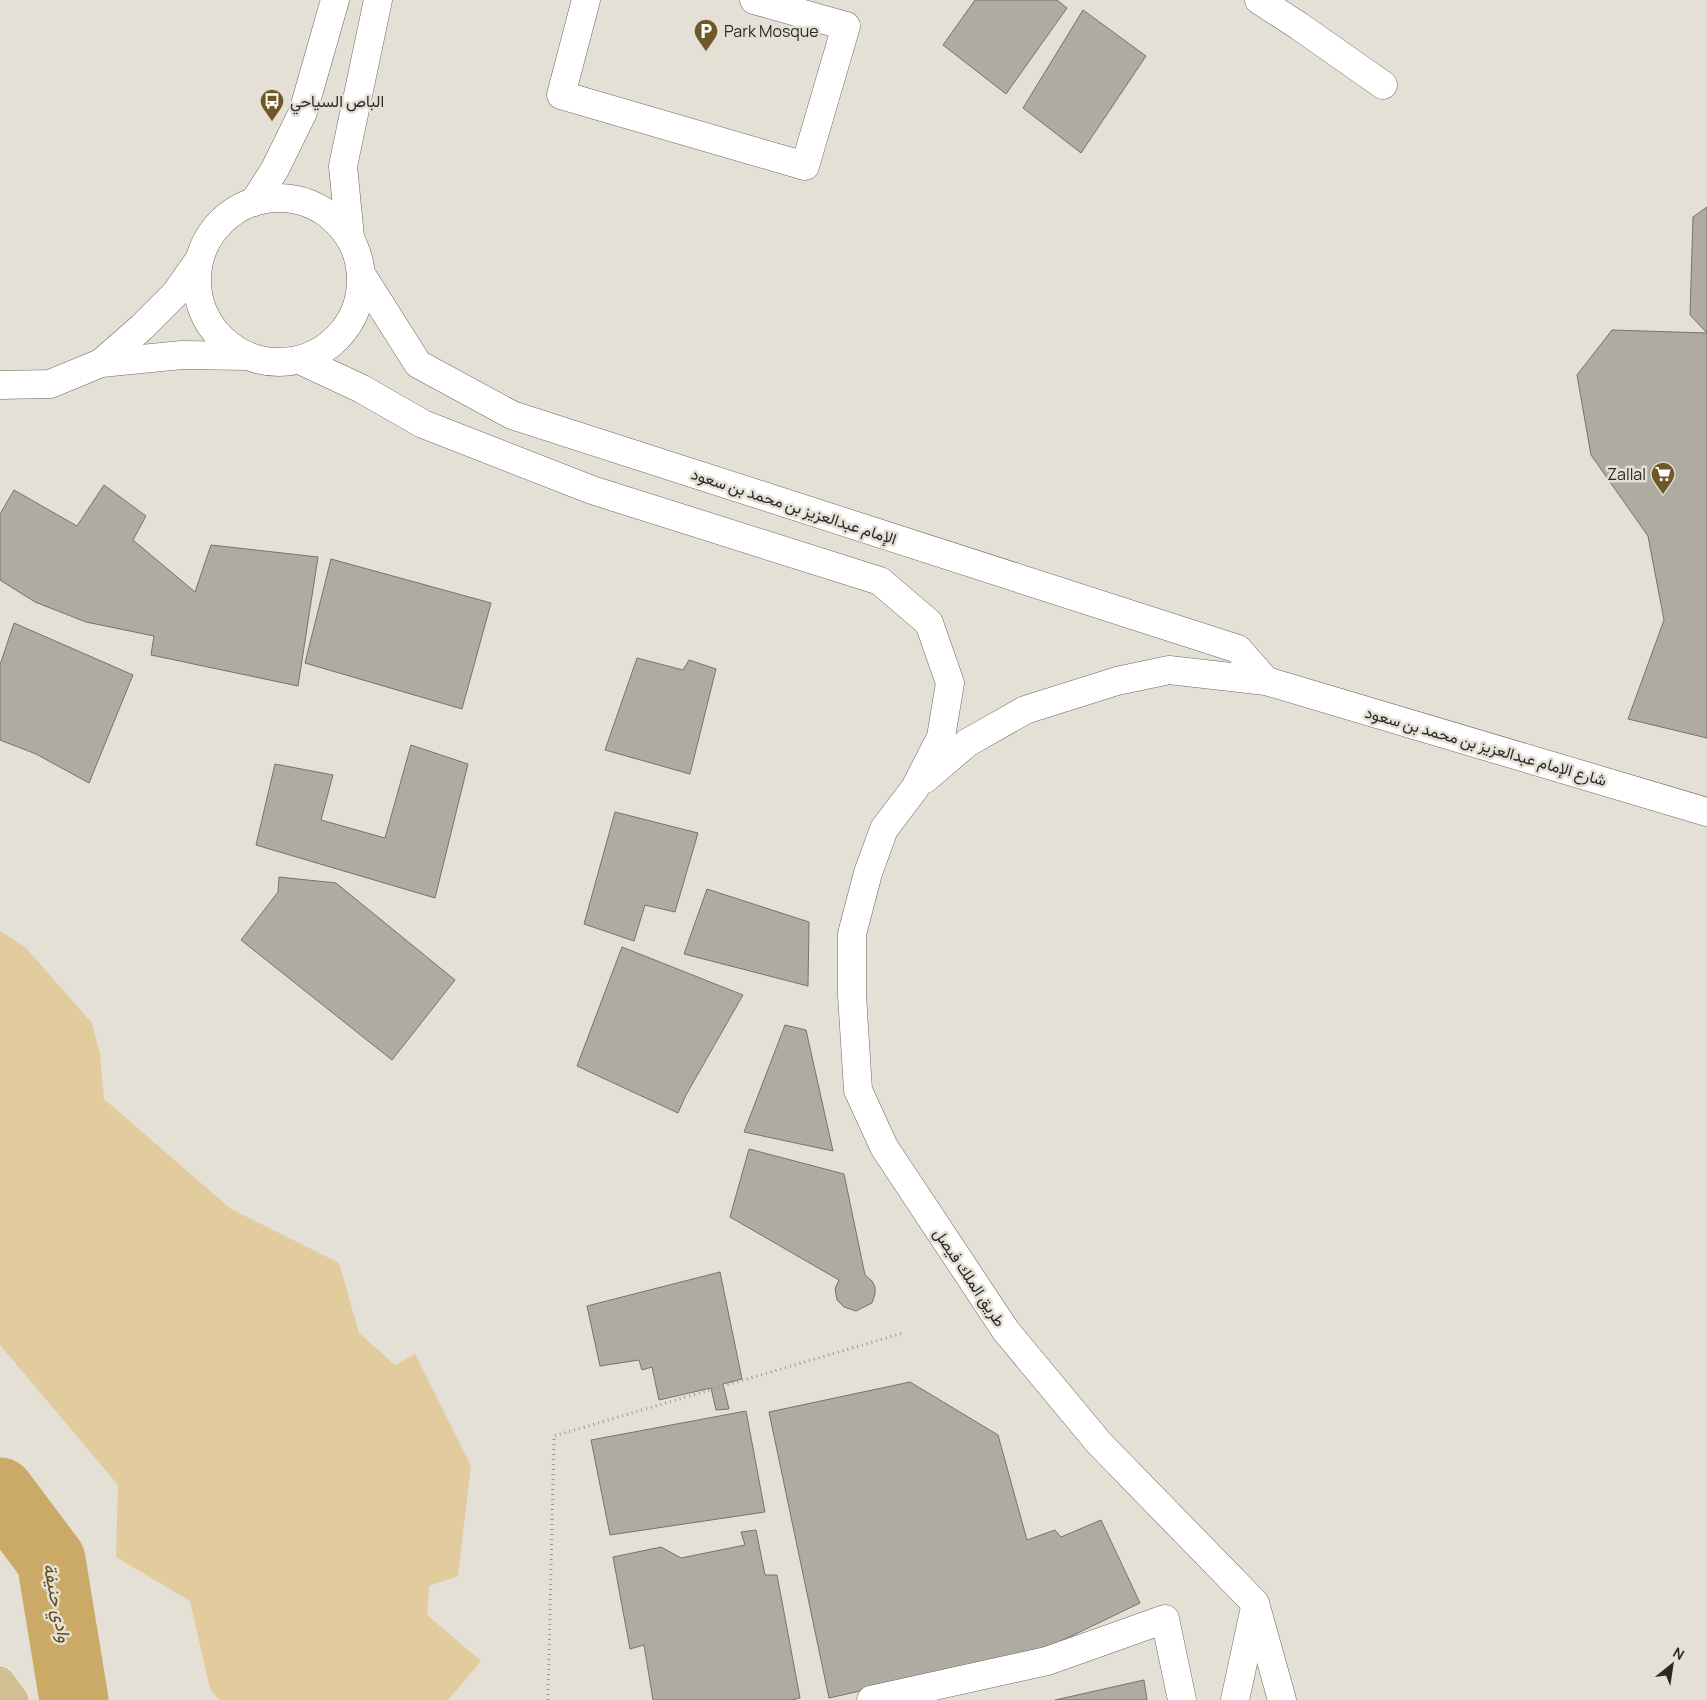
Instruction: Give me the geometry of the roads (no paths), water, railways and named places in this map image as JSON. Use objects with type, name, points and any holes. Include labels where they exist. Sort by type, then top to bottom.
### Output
[{"type":"main road","points":[[0,1680],[15,1700]]},
{"type":"street","points":[[254,202],[275,169],[303,112],[335,0]]},
{"type":"street","points":[[350,237],[343,166],[378,0]]},
{"type":"street","points":[[586,0],[561,95],[806,166],[846,26],[754,0]]},
{"type":"street","points":[[1259,0],[1384,85]]},
{"type":"street","points":[[0,385],[50,384],[101,363],[182,355],[248,356],[274,362],[300,360],[321,352],[339,337],[352,318],[360,296],[362,274],[358,254],[350,237],[331,217],[308,204],[280,198],[254,202],[229,214],[210,235],[199,260],[175,294],[142,327],[101,363]]},
{"type":"street","points":[[199,260],[197,284],[201,306],[212,327],[227,344],[248,356]]},
{"type":"street","name":"الإمام عبدالعزيز بن محمد بن سعود","points":[[362,274],[418,364],[512,415],[1238,649],[1266,681]]},
{"type":"street","points":[[300,360],[362,389],[423,424],[583,486],[880,581],[929,623],[950,683],[941,738],[915,788]]},
{"type":"street","name":"شارع الإمام عبدالعزيز بن محمد بن سعود","points":[[915,788],[968,743],[1025,710],[1117,681],[1169,670],[1266,681],[1707,812]]},
{"type":"street","name":"طريق الملك فيصل","points":[[915,788],[884,829],[868,873],[852,934],[852,995],[858,1090],[884,1147],[1006,1331],[1099,1444],[1255,1603],[1282,1700]]},
{"type":"street","points":[[1235,1700],[1255,1603]]},
{"type":"street","points":[[871,1700],[1047,1661],[1165,1619],[1182,1700]]},
{"type":"waterway","name":"وادي حنيفة","points":[[0,1492],[51,1560],[74,1700]]},
{"type":"place","name":"Park Mosque","points":[[706,52]]},
{"type":"place","name":"الباص السياحي","points":[[272,122]]},
{"type":"place","name":"Zallal","points":[[1663,495]]}]
